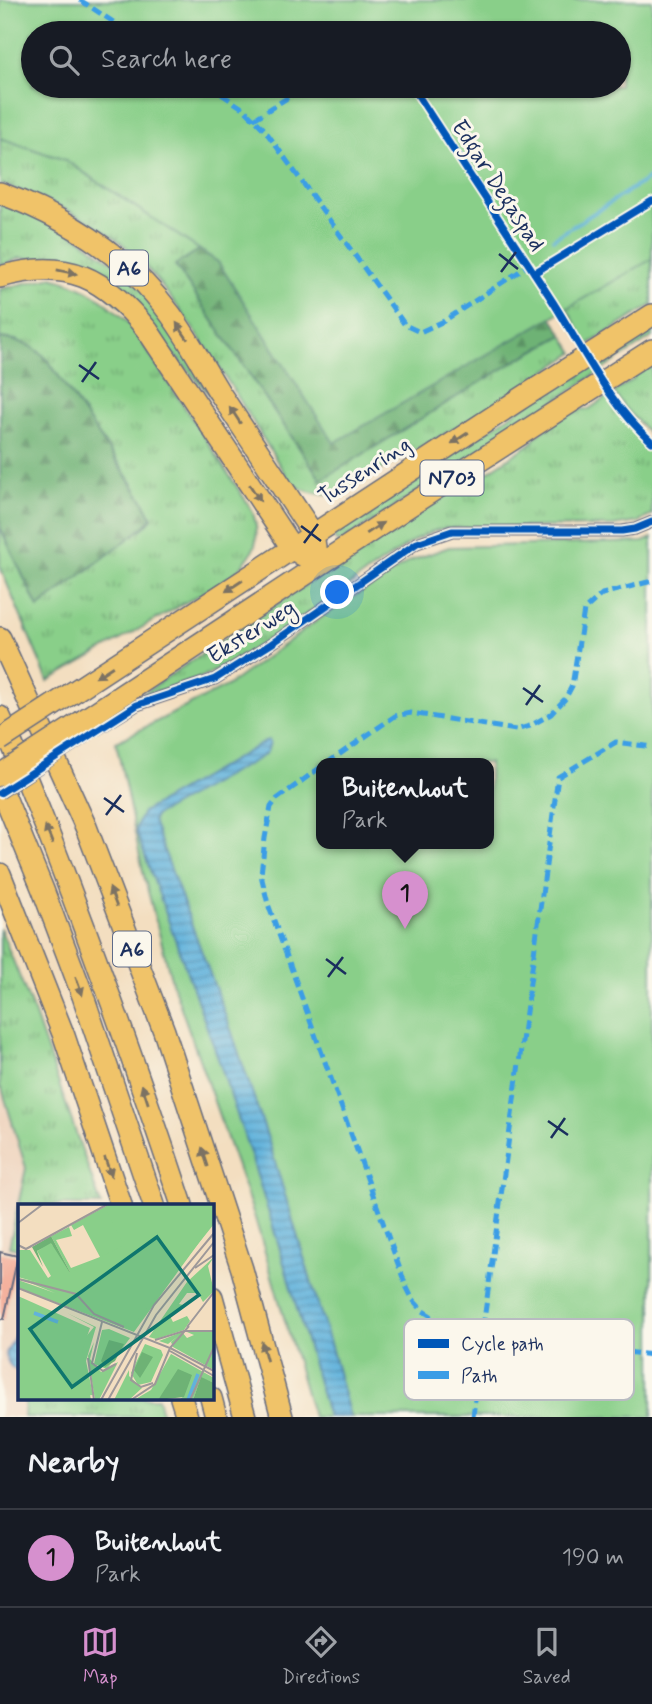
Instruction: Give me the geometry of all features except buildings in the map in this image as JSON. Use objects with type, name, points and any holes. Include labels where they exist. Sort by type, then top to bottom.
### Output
[{"type":"highway","name":"A6","points":[[0,193],[51,214],[84,233],[116,256],[153,292],[196,352],[217,389],[313,534],[318,566]]},
{"type":"highway","name":"A6","points":[[0,277],[45,269],[72,272],[100,284],[118,299],[157,345],[292,548],[318,566]]},
{"type":"highway","name":"Tussenring","points":[[0,740],[652,315]]},
{"type":"highway","name":"N703","points":[[0,775],[87,727],[318,566],[652,350]]},
{"type":"highway","name":"A6","points":[[0,638],[86,827],[164,1031],[242,1269],[282,1417]]},
{"type":"highway","name":"A6","points":[[0,718],[67,881],[139,1077],[182,1204]]},
{"type":"highway","points":[[0,785],[83,996],[154,1204]]},
{"type":"highway","points":[[0,874],[64,1036],[121,1204]]},
{"type":"highway","points":[[214,1304],[245,1417]]},
{"type":"highway","points":[[182,1400],[187,1417]]},
{"type":"highway","points":[[212,1400],[216,1417]]},
{"type":"street","name":"Eksterweg","points":[[0,793],[87,727],[137,705],[215,679],[271,644],[417,543],[452,531],[622,531],[652,522]]},
{"type":"shaded area","points":[[0,1042],[34,1133],[18,1204],[18,1400],[109,1400],[113,1417],[0,1417]]},
{"type":"green space","points":[[0,0],[652,0],[652,259],[334,443],[218,262],[65,160],[0,138]]},
{"type":"green space","points":[[0,116],[517,360],[563,335],[574,353],[476,416],[342,492],[321,494],[302,489],[290,482],[200,338],[162,286],[133,253],[107,232],[78,215],[0,184]]},
{"type":"green space","points":[[0,198],[55,221],[139,281],[214,400],[178,359],[74,264],[58,260],[20,258],[0,266]]},
{"type":"green space","points":[[652,208],[652,305],[587,345],[562,299]]},
{"type":"green space","points":[[210,243],[550,315],[563,335],[517,360],[321,480],[175,265]]},
{"type":"green space","points":[[52,277],[94,294],[130,324],[252,510],[257,531],[251,554],[232,576],[48,681],[0,567],[0,527],[38,607],[152,518],[124,470],[71,403],[16,340],[0,338],[0,289]]},
{"type":"green space","points":[[652,322],[652,337],[341,542],[336,541],[332,533]]},
{"type":"green space","points":[[0,338],[25,344],[47,359],[144,502],[152,518],[38,608],[0,527]]},
{"type":"green space","points":[[652,357],[652,437],[623,406],[614,392],[634,379],[640,364]]},
{"type":"green space","points":[[608,396],[637,434],[652,447],[652,515],[639,522],[614,526],[445,528],[434,531],[416,539],[230,664],[196,680],[143,696],[127,704],[438,497],[471,483],[530,444],[570,410],[589,409]]},
{"type":"green space","points":[[652,538],[652,1417],[313,1417],[255,1218],[172,982],[144,876],[116,742],[227,686],[322,617],[410,561],[449,547],[643,542]]},
{"type":"green space","points":[[0,928],[35,1015],[101,1204],[18,1204],[26,1168],[0,1088]]},
{"type":"green space","points":[[18,1205],[18,1249],[9,1247]]},
{"type":"green space","points":[[25,1400],[159,1400],[163,1417],[24,1417]]},
{"type":"water","points":[[268,740],[270,742],[267,752],[261,757],[160,813],[153,821],[232,1033],[268,1139],[350,1417],[328,1417],[251,1156],[136,831],[143,812]]},
{"type":"water","points":[[18,1330],[18,1371],[10,1365],[6,1353]]},
{"type":"waterway","points":[[553,239],[652,176]]},
{"type":"marked path","points":[[80,0],[112,21]]},
{"type":"marked path","points":[[227,98],[244,109],[264,129],[405,325],[420,332],[444,321],[529,265]]},
{"type":"marked path","points":[[254,119],[287,98]]},
{"type":"marked path","points":[[334,758],[395,716],[411,713],[516,730],[530,726],[551,714],[565,699],[572,686],[584,610],[602,594],[652,581]]},
{"type":"marked path","points":[[484,1319],[558,777],[616,742],[652,747]]},
{"type":"marked path","points":[[316,771],[277,799],[271,807],[261,875],[268,904],[406,1286],[413,1300],[436,1319]]},
{"type":"marked path","points":[[634,1353],[652,1355]]},
{"type":"marked path","points":[[473,1417],[475,1400]]},
{"type":"cycle path","name":"Edgar Degaspad","points":[[420,98],[610,394],[652,442]]},
{"type":"cycle path","points":[[534,273],[652,201]]},
{"type":"cycle path","points":[[0,793],[137,705],[215,679],[271,644],[417,543],[452,531],[622,531],[652,522]]},
{"type":"place","name":"Buitenhout","points":[[405,929]]}]
